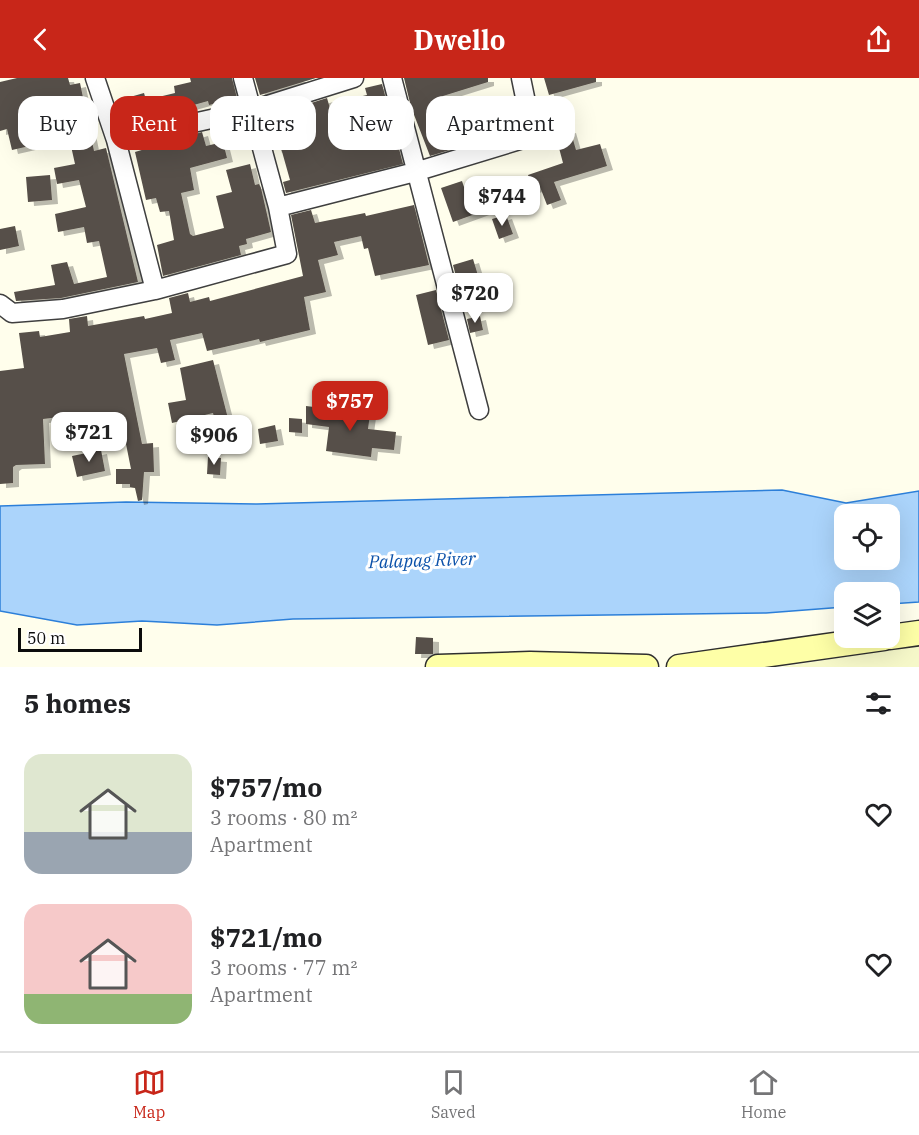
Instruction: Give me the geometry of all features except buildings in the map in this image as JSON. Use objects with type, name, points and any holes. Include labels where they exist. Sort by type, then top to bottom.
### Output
[{"type":"street","points":[[95,78],[110,122]]},
{"type":"street","points":[[243,78],[248,96]]},
{"type":"street","points":[[297,96],[354,78]]},
{"type":"street","points":[[392,78],[479,410]]},
{"type":"street","points":[[278,207],[415,172],[533,136],[521,78]]},
{"type":"street","points":[[119,150],[155,290]]},
{"type":"street","points":[[0,304],[12,313],[63,309],[155,290],[287,254],[278,207],[263,150]]},
{"type":"street","points":[[900,636],[919,633]]},
{"type":"street","points":[[679,667],[834,645]]},
{"type":"street","points":[[438,667],[530,664],[646,667]]},
{"type":"green space","points":[[919,645],[919,667],[781,667]]},
{"type":"water","name":"Palapag River","points":[[782,490],[846,503],[919,491],[919,602],[900,603],[900,582],[834,582],[834,608],[766,613],[293,619],[217,625],[142,621],[77,625],[0,611],[0,506],[126,502],[257,504]]}]
